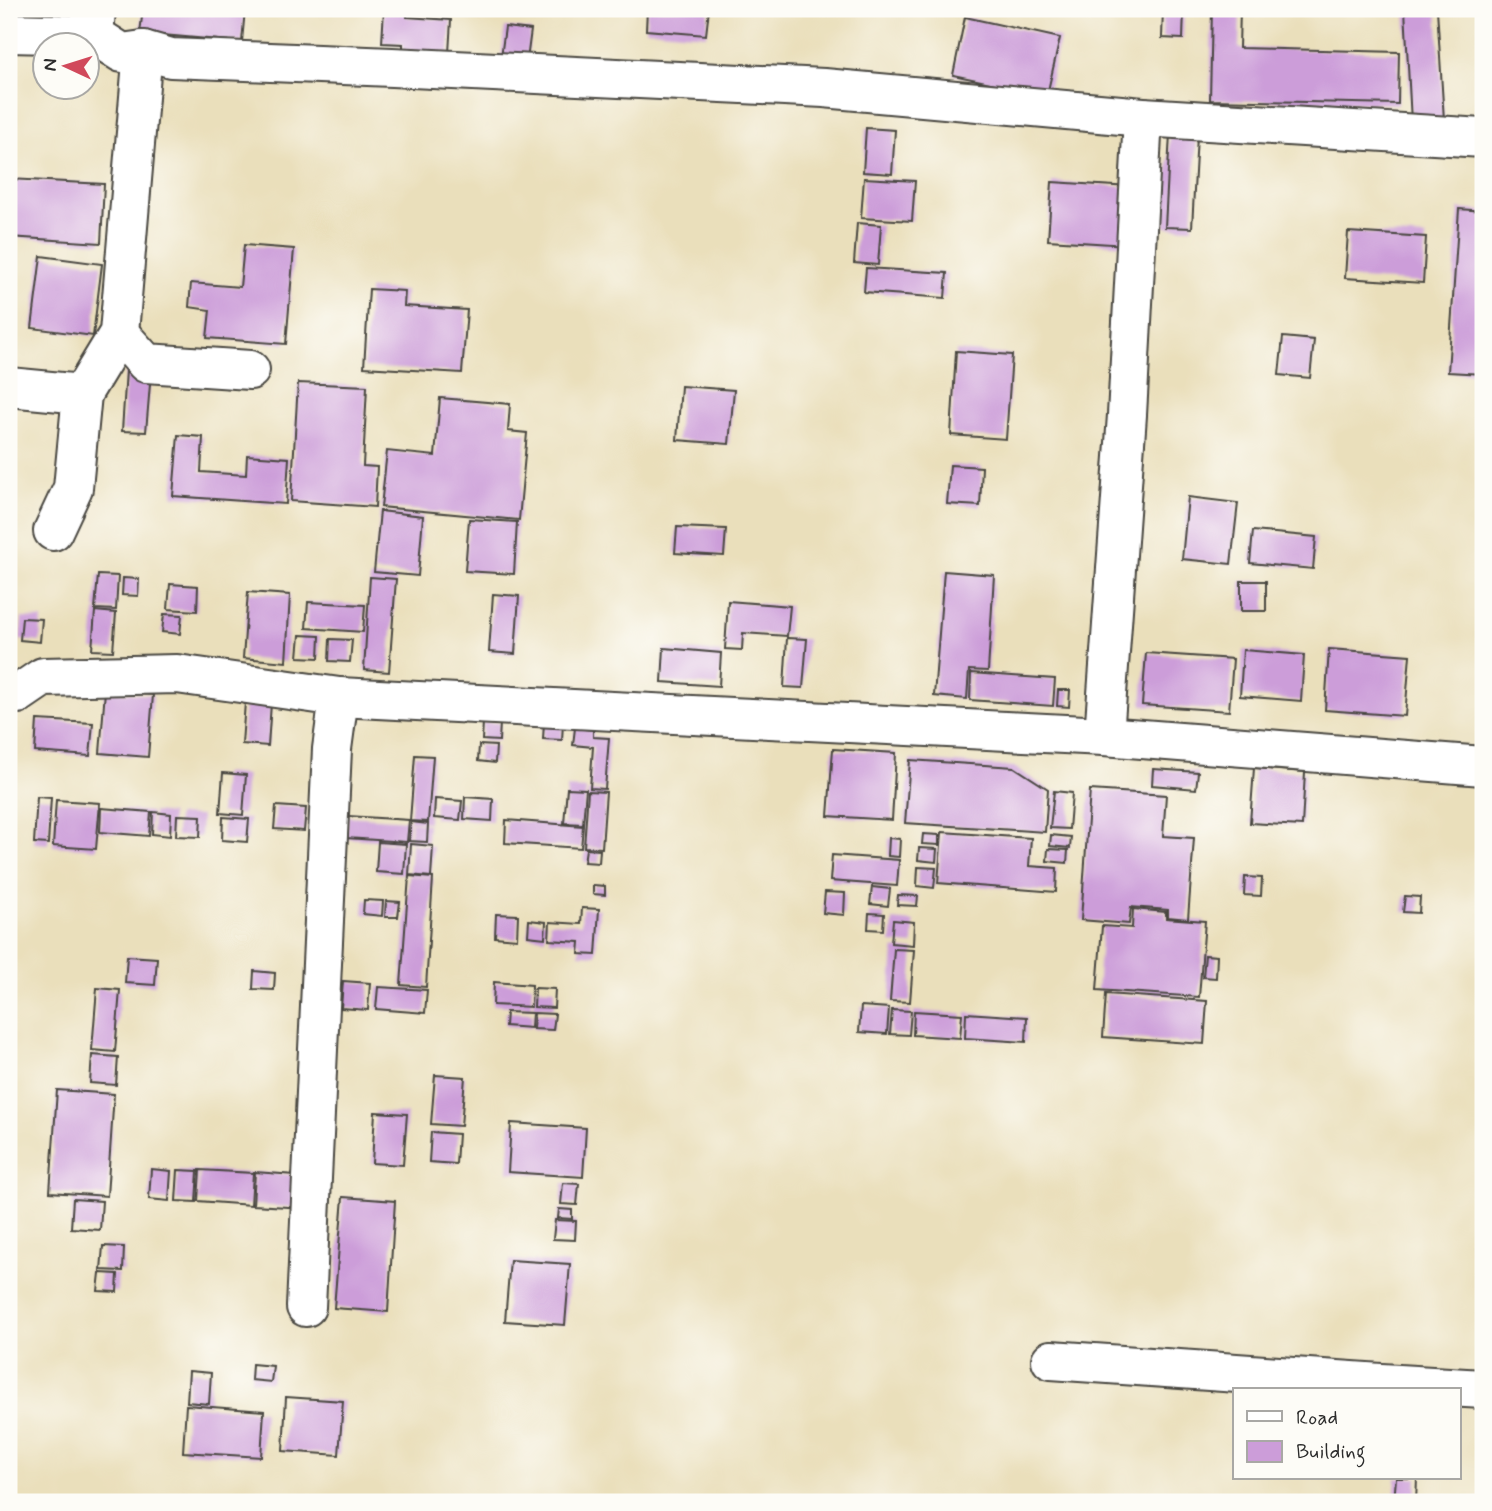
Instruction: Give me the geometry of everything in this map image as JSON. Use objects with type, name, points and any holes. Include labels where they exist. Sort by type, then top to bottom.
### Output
[{"type":"street","points":[[9,33],[95,22],[122,53],[143,50],[171,58],[824,88],[1143,117],[1483,138]]},
{"type":"street","points":[[53,531],[73,488],[82,394],[119,333],[143,50]]},
{"type":"street","points":[[1104,736],[1127,415],[1143,117]]},
{"type":"street","points":[[119,333],[146,363],[250,370]]},
{"type":"street","points":[[9,387],[82,394]]},
{"type":"street","points":[[9,693],[18,694],[43,677],[177,674],[340,697],[1104,736],[1483,766]]},
{"type":"street","points":[[306,1307],[332,749],[340,697]]},
{"type":"street","points":[[1051,1360],[1483,1388]]},
{"type":"building","points":[[143,9],[245,9],[242,42],[140,33]]},
{"type":"building","points":[[384,9],[407,9],[407,17],[451,20],[449,53],[403,51],[403,44],[382,43]]},
{"type":"building","points":[[647,9],[709,9],[706,35],[646,30]]},
{"type":"building","points":[[1163,9],[1184,9],[1183,39],[1162,38]]},
{"type":"building","points":[[1212,9],[1240,9],[1239,48],[1399,52],[1398,104],[1210,100]]},
{"type":"building","points":[[1405,9],[1437,9],[1444,120],[1411,122]]},
{"type":"building","points":[[965,17],[1060,38],[1047,95],[953,75]]},
{"type":"building","points":[[505,27],[531,30],[527,60],[501,57]]},
{"type":"building","points":[[9,53],[13,53],[11,85],[9,85]]},
{"type":"building","points":[[866,128],[895,130],[892,174],[863,172]]},
{"type":"building","points":[[1170,133],[1197,135],[1192,228],[1165,227]]},
{"type":"building","points":[[864,178],[915,181],[912,221],[861,218]]},
{"type":"building","points":[[9,179],[104,184],[101,243],[9,237]]},
{"type":"building","points":[[1052,182],[1130,187],[1127,245],[1048,240]]},
{"type":"building","points":[[1459,209],[1483,211],[1483,374],[1448,372]]},
{"type":"building","points":[[857,223],[881,225],[878,265],[854,263]]},
{"type":"building","points":[[1348,232],[1426,237],[1423,283],[1345,278]]},
{"type":"building","points":[[244,245],[294,249],[286,344],[207,338],[210,310],[189,307],[191,283],[240,287]]},
{"type":"building","points":[[41,256],[102,264],[93,336],[32,328]]},
{"type":"building","points":[[866,268],[947,273],[945,298],[864,292]]},
{"type":"building","points":[[369,289],[405,291],[404,306],[467,310],[462,373],[364,367]]},
{"type":"building","points":[[1283,337],[1314,340],[1310,378],[1279,375]]},
{"type":"building","points":[[956,351],[1012,355],[1006,439],[951,435]]},
{"type":"building","points":[[126,370],[151,372],[146,432],[122,431]]},
{"type":"building","points":[[298,383],[367,386],[363,466],[377,467],[375,507],[291,501]]},
{"type":"building","points":[[681,386],[734,390],[729,444],[677,440]]},
{"type":"building","points":[[440,398],[510,404],[508,431],[527,433],[519,520],[381,507],[387,451],[435,456]]},
{"type":"building","points":[[178,435],[203,437],[201,472],[246,475],[247,455],[289,458],[286,504],[173,496]]},
{"type":"building","points":[[950,465],[982,467],[980,506],[947,504]]},
{"type":"building","points":[[1188,497],[1238,503],[1231,564],[1182,559]]},
{"type":"building","points":[[380,511],[423,516],[418,576],[374,572]]},
{"type":"building","points":[[469,519],[517,522],[514,574],[465,571]]},
{"type":"building","points":[[677,527],[726,529],[724,556],[675,553]]},
{"type":"building","points":[[1253,531],[1316,537],[1313,569],[1250,563]]},
{"type":"building","points":[[944,571],[994,575],[988,671],[969,670],[967,699],[934,696]]},
{"type":"building","points":[[98,575],[118,576],[116,610],[95,609]]},
{"type":"building","points":[[370,577],[396,579],[389,672],[364,670]]},
{"type":"building","points":[[123,578],[139,579],[138,596],[122,595]]},
{"type":"building","points":[[1241,581],[1266,581],[1266,611],[1241,611]]},
{"type":"building","points":[[170,584],[198,586],[197,611],[168,609]]},
{"type":"building","points":[[248,592],[290,595],[286,662],[243,658]]},
{"type":"building","points":[[493,594],[519,596],[515,654],[489,652]]},
{"type":"building","points":[[728,601],[790,606],[787,636],[743,633],[742,650],[725,649]]},
{"type":"building","points":[[308,602],[365,605],[363,632],[306,628]]},
{"type":"building","points":[[95,611],[116,613],[113,651],[92,650]]},
{"type":"building","points":[[164,614],[182,615],[180,634],[162,632]]},
{"type":"building","points":[[22,618],[42,619],[40,642],[20,640]]},
{"type":"building","points":[[300,635],[320,636],[319,658],[298,657]]},
{"type":"building","points":[[787,638],[807,639],[803,688],[784,687]]},
{"type":"building","points":[[330,639],[352,640],[350,662],[329,661]]},
{"type":"building","points":[[664,648],[721,653],[719,686],[662,682]]},
{"type":"building","points":[[1329,649],[1410,655],[1405,716],[1325,710]]},
{"type":"building","points":[[1243,650],[1304,655],[1301,701],[1240,696]]},
{"type":"building","points":[[1146,653],[1233,659],[1229,711],[1142,705]]},
{"type":"building","points":[[971,673],[1055,679],[1053,706],[970,700]]},
{"type":"building","points":[[246,688],[272,689],[268,746],[242,744]]},
{"type":"building","points":[[1058,690],[1070,690],[1069,707],[1057,706]]},
{"type":"building","points":[[105,691],[153,695],[148,757],[100,753]]},
{"type":"building","points":[[37,720],[93,723],[90,756],[35,752]]},
{"type":"building","points":[[483,722],[500,723],[499,741],[482,740]]},
{"type":"building","points":[[544,723],[563,724],[562,740],[543,739]]},
{"type":"building","points":[[575,728],[593,730],[593,737],[609,738],[605,789],[590,788],[593,747],[573,745]]},
{"type":"building","points":[[479,745],[496,746],[495,763],[478,761]]},
{"type":"building","points":[[833,749],[896,753],[892,820],[828,816]]},
{"type":"building","points":[[415,755],[433,756],[428,822],[410,821]]},
{"type":"building","points":[[910,760],[1014,767],[1048,789],[1045,832],[905,823]]},
{"type":"building","points":[[1254,768],[1305,772],[1302,826],[1250,823]]},
{"type":"building","points":[[1153,769],[1198,772],[1196,789],[1152,785]]},
{"type":"building","points":[[223,773],[246,775],[243,815],[220,813]]},
{"type":"building","points":[[567,788],[586,789],[583,824],[564,823]]},
{"type":"building","points":[[1090,790],[1166,795],[1163,836],[1194,838],[1188,919],[1168,917],[1168,910],[1131,907],[1129,924],[1081,920]]},
{"type":"building","points":[[588,791],[606,792],[602,848],[584,847]]},
{"type":"building","points":[[1054,791],[1072,793],[1069,829],[1050,828]]},
{"type":"building","points":[[37,797],[51,798],[48,844],[34,843]]},
{"type":"building","points":[[465,797],[493,799],[492,821],[464,819]]},
{"type":"building","points":[[435,799],[462,801],[460,820],[434,818]]},
{"type":"building","points":[[56,800],[100,803],[96,849],[53,846]]},
{"type":"building","points":[[276,806],[306,808],[304,831],[274,829]]},
{"type":"building","points":[[101,808],[151,812],[149,836],[100,832]]},
{"type":"building","points":[[153,812],[171,814],[170,836],[152,834]]},
{"type":"building","points":[[177,815],[201,816],[200,837],[176,836]]},
{"type":"building","points":[[348,816],[409,820],[407,842],[346,838]]},
{"type":"building","points":[[223,817],[249,819],[247,842],[222,840]]},
{"type":"building","points":[[506,820],[583,826],[581,848],[505,843]]},
{"type":"building","points":[[411,822],[428,824],[427,842],[409,841]]},
{"type":"building","points":[[942,832],[1031,838],[1029,866],[1057,868],[1056,892],[938,883]]},
{"type":"building","points":[[923,834],[939,835],[939,845],[922,844]]},
{"type":"building","points":[[1051,835],[1071,837],[1070,848],[1050,846]]},
{"type":"building","points":[[889,838],[900,839],[899,857],[888,856]]},
{"type":"building","points":[[378,842],[406,844],[404,874],[376,872]]},
{"type":"building","points":[[411,844],[433,846],[431,877],[409,875]]},
{"type":"building","points":[[919,848],[937,849],[936,862],[918,860]]},
{"type":"building","points":[[586,849],[600,850],[599,863],[584,862]]},
{"type":"building","points":[[1048,849],[1068,850],[1067,863],[1047,861]]},
{"type":"building","points":[[832,855],[899,860],[897,886],[830,881]]},
{"type":"building","points":[[918,867],[936,868],[934,888],[917,886]]},
{"type":"building","points":[[409,876],[433,878],[426,987],[401,985]]},
{"type":"building","points":[[1245,877],[1262,878],[1261,896],[1244,895]]},
{"type":"building","points":[[593,885],[605,886],[605,895],[593,894]]},
{"type":"building","points":[[872,887],[890,889],[888,906],[870,904]]},
{"type":"building","points":[[825,892],[845,893],[844,915],[823,913]]},
{"type":"building","points":[[898,895],[918,896],[917,906],[897,905]]},
{"type":"building","points":[[1405,896],[1420,897],[1419,913],[1403,912]]},
{"type":"building","points":[[364,900],[383,901],[382,916],[363,914]]},
{"type":"building","points":[[386,901],[400,902],[398,917],[385,917]]},
{"type":"building","points":[[582,908],[599,909],[596,955],[579,954],[580,942],[549,940],[550,922],[581,924]]},
{"type":"building","points":[[1133,909],[1166,912],[1166,918],[1205,921],[1199,997],[1097,990],[1102,926],[1132,928]]},
{"type":"building","points":[[869,913],[884,914],[883,930],[868,929]]},
{"type":"building","points":[[496,914],[518,915],[517,939],[495,937]]},
{"type":"building","points":[[529,920],[546,922],[545,938],[528,936]]},
{"type":"building","points":[[893,920],[914,922],[913,945],[891,943]]},
{"type":"building","points":[[894,949],[914,950],[910,1002],[890,1001]]},
{"type":"building","points":[[1205,955],[1217,956],[1216,978],[1203,977]]},
{"type":"building","points":[[127,956],[157,958],[155,985],[125,983]]},
{"type":"building","points":[[254,971],[275,973],[274,990],[253,989]]},
{"type":"building","points":[[343,981],[370,983],[368,1010],[341,1008]]},
{"type":"building","points":[[494,982],[532,985],[531,1007],[493,1005]]},
{"type":"building","points":[[378,987],[427,990],[425,1013],[376,1009]]},
{"type":"building","points":[[97,988],[120,990],[115,1052],[92,1050]]},
{"type":"building","points":[[535,988],[555,989],[554,1008],[534,1007]]},
{"type":"building","points":[[1106,994],[1207,1001],[1204,1044],[1103,1037]]},
{"type":"building","points":[[861,1006],[889,1008],[887,1034],[859,1032]]},
{"type":"building","points":[[892,1010],[911,1011],[909,1035],[890,1034]]},
{"type":"building","points":[[914,1011],[962,1014],[960,1038],[913,1035]]},
{"type":"building","points":[[506,1012],[532,1013],[531,1028],[505,1026]]},
{"type":"building","points":[[534,1013],[555,1014],[553,1030],[533,1029]]},
{"type":"building","points":[[966,1013],[1027,1017],[1026,1042],[965,1038]]},
{"type":"building","points":[[92,1055],[118,1057],[116,1085],[90,1083]]},
{"type":"building","points":[[435,1075],[465,1077],[461,1126],[431,1124]]},
{"type":"building","points":[[57,1090],[114,1094],[107,1196],[50,1192]]},
{"type":"building","points":[[375,1112],[407,1114],[403,1165],[372,1163]]},
{"type":"building","points":[[511,1123],[586,1128],[583,1177],[508,1172]]},
{"type":"building","points":[[431,1132],[458,1134],[456,1164],[429,1162]]},
{"type":"building","points":[[151,1169],[171,1171],[169,1201],[149,1199]]},
{"type":"building","points":[[178,1170],[198,1171],[196,1202],[176,1201]]},
{"type":"building","points":[[200,1170],[253,1173],[251,1205],[198,1201]]},
{"type":"building","points":[[255,1172],[308,1176],[306,1208],[253,1205]]},
{"type":"building","points":[[563,1183],[579,1184],[577,1205],[561,1204]]},
{"type":"building","points":[[343,1197],[395,1201],[388,1312],[334,1308]]},
{"type":"building","points":[[73,1199],[102,1201],[100,1230],[71,1228]]},
{"type":"building","points":[[559,1209],[572,1210],[572,1219],[558,1218]]},
{"type":"building","points":[[555,1220],[576,1221],[575,1240],[553,1239]]},
{"type":"building","points":[[103,1246],[124,1247],[123,1271],[101,1270]]},
{"type":"building","points":[[510,1260],[570,1264],[565,1325],[505,1321]]},
{"type":"building","points":[[100,1273],[118,1274],[117,1292],[98,1291]]},
{"type":"building","points":[[252,1364],[273,1366],[271,1382],[251,1380]]},
{"type":"building","points":[[189,1371],[211,1373],[209,1404],[187,1402]]},
{"type":"building","points":[[286,1397],[343,1401],[339,1455],[283,1451]]},
{"type":"building","points":[[186,1405],[264,1411],[261,1457],[183,1452]]},
{"type":"building","points":[[1396,1480],[1417,1480],[1416,1502],[1394,1502]]}]
